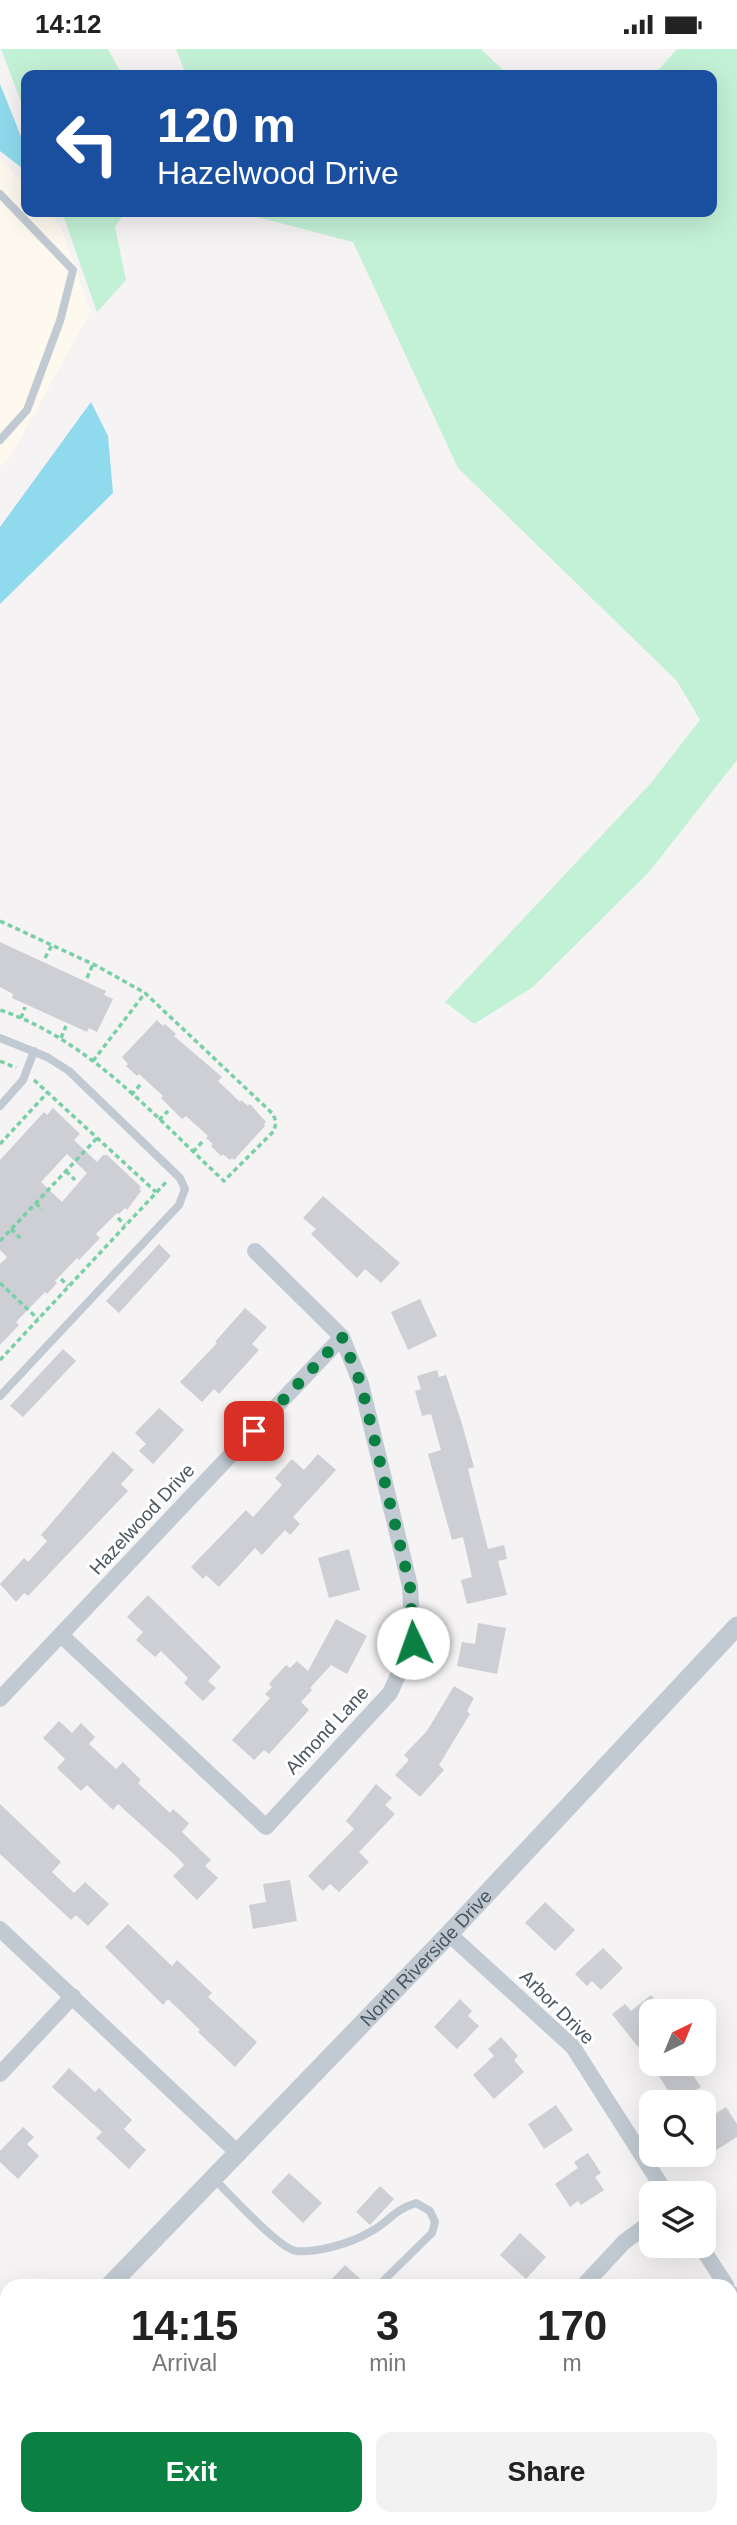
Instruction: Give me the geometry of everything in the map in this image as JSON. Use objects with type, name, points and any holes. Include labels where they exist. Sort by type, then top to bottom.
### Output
[{"type":"street","name":"Almond Lane","points":[[61,1635],[266,1828],[390,1693],[413,1643],[410,1586],[361,1384],[342,1337],[255,1251]]},
{"type":"street","name":"Hazelwood Drive","points":[[0,1699],[342,1337]]},
{"type":"street","name":"North Riverside Drive","points":[[116,2279],[449,1934],[737,1626]]},
{"type":"street","points":[[0,1929],[239,2154]]},
{"type":"street","name":"Arbor Drive","points":[[449,1934],[573,2047],[658,2181]]},
{"type":"street","points":[[0,2074],[73,1996]]},
{"type":"street","points":[[590,2279],[624,2242],[639,2231]]},
{"type":"street","points":[[708,2258],[722,2279]]},
{"type":"lane","points":[[0,194],[21,216]]},
{"type":"lane","points":[[0,440],[27,410],[60,321],[73,270],[22,217]]},
{"type":"lane","points":[[0,1038],[34,1051],[69,1071],[185,1185],[184,1198],[179,1205],[0,1396]]},
{"type":"lane","points":[[0,1106],[27,1073],[34,1051]]},
{"type":"lane","points":[[214,2179],[276,2239],[295,2251],[319,2249],[356,2239],[372,2232],[399,2209],[416,2203],[430,2211],[435,2222],[432,2233],[385,2279]]},
{"type":"path","points":[[0,1010],[21,1017],[61,1038],[93,1061],[224,1181],[274,1131],[276,1122],[273,1114],[145,993],[93,964],[1,924]]},
{"type":"path","points":[[46,958],[52,945]]},
{"type":"path","points":[[87,978],[93,964]]},
{"type":"path","points":[[93,1061],[145,993]]},
{"type":"path","points":[[21,1017],[25,1007]]},
{"type":"path","points":[[61,1038],[66,1026]]},
{"type":"path","points":[[183,1041],[189,1035]]},
{"type":"path","points":[[209,1062],[214,1058]]},
{"type":"path","points":[[27,1073],[156,1192]]},
{"type":"path","points":[[131,1095],[141,1084]]},
{"type":"path","points":[[240,1096],[247,1089]]},
{"type":"path","points":[[0,1144],[48,1092]]},
{"type":"path","points":[[159,1120],[168,1111]]},
{"type":"path","points":[[19,1123],[24,1128]]},
{"type":"path","points":[[0,1241],[98,1137]]},
{"type":"path","points":[[193,1152],[203,1141]]},
{"type":"path","points":[[61,1163],[75,1179]]},
{"type":"path","points":[[0,1360],[175,1173]]},
{"type":"path","points":[[25,1203],[31,1209]]},
{"type":"path","points":[[36,1203],[42,1210]]},
{"type":"path","points":[[118,1218],[125,1225]]},
{"type":"path","points":[[11,1230],[20,1238]]},
{"type":"path","points":[[90,1253],[95,1258]]},
{"type":"path","points":[[61,1279],[68,1286]]},
{"type":"path","points":[[0,1283],[38,1319]]},
{"type":"path","points":[[5,1344],[10,1349]]},
{"type":"shaded area","points":[[0,158],[21,181],[21,217],[52,217],[61,227],[91,311],[11,456],[0,467]]},
{"type":"green space","points":[[1,49],[108,49],[119,70],[21,70],[21,102]]},
{"type":"green space","points":[[176,49],[481,49],[503,70],[184,70]]},
{"type":"green space","points":[[677,49],[737,49],[737,760],[649,872],[533,987],[474,1024],[445,1002],[651,783],[700,720],[677,681],[458,468],[353,242],[257,217],[717,217],[717,70],[658,70]]},
{"type":"green space","points":[[64,217],[122,217],[115,227],[126,280],[97,312]]},
{"type":"water","points":[[0,84],[21,136],[21,167],[0,151]]},
{"type":"water","points":[[91,402],[108,436],[113,493],[0,604],[0,527]]},
{"type":"building","points":[[0,942],[106,991],[104,995],[113,999],[97,1032],[89,1028],[87,1032],[12,998],[13,994],[0,987]]},
{"type":"building","points":[[157,1020],[163,1026],[165,1024],[176,1034],[174,1036],[222,1077],[218,1081],[240,1102],[241,1100],[248,1106],[250,1104],[266,1122],[234,1160],[223,1154],[221,1156],[211,1146],[213,1144],[206,1138],[208,1136],[186,1116],[182,1119],[161,1098],[163,1096],[126,1066],[128,1064],[122,1057]]},
{"type":"building","points":[[53,1108],[80,1134],[74,1140],[97,1162],[103,1155],[107,1155],[141,1187],[141,1191],[127,1210],[125,1208],[117,1213],[96,1234],[100,1238],[55,1281],[57,1283],[47,1294],[45,1292],[16,1322],[19,1325],[0,1345],[0,1264],[7,1257],[0,1250],[0,1160],[44,1112],[47,1115]],"holes":[[[67,1154],[87,1173],[62,1202],[41,1182]]]},
{"type":"building","points":[[323,1196],[400,1263],[381,1283],[365,1269],[357,1278],[311,1234],[316,1229],[303,1218]]},
{"type":"building","points":[[159,1244],[171,1256],[119,1313],[106,1301]]},
{"type":"building","points":[[420,1299],[437,1336],[408,1350],[391,1312]]},
{"type":"building","points":[[245,1308],[267,1327],[252,1344],[259,1350],[219,1394],[214,1389],[202,1402],[180,1382]]},
{"type":"building","points":[[63,1349],[76,1361],[23,1417],[10,1406]]},
{"type":"building","points":[[437,1370],[439,1377],[446,1375],[462,1424],[474,1467],[468,1469],[488,1549],[504,1545],[507,1559],[498,1561],[507,1595],[467,1604],[461,1580],[472,1577],[463,1537],[452,1540],[428,1454],[441,1450],[431,1414],[422,1416],[415,1391],[421,1389],[417,1376]]},
{"type":"building","points":[[159,1408],[184,1430],[153,1464],[139,1451],[146,1444],[135,1433]]},
{"type":"building","points":[[113,1451],[134,1470],[121,1484],[128,1491],[28,1596],[24,1593],[16,1602],[0,1584],[24,1558],[28,1562],[47,1541],[41,1535]]},
{"type":"building","points":[[318,1454],[336,1470],[293,1517],[300,1524],[290,1535],[285,1530],[262,1555],[255,1548],[219,1587],[206,1575],[203,1579],[191,1567],[246,1510],[253,1517],[282,1485],[275,1478],[292,1459],[304,1470]]},
{"type":"building","points":[[349,1549],[360,1590],[329,1598],[318,1558]]},
{"type":"building","points":[[148,1595],[221,1667],[208,1681],[216,1688],[203,1701],[184,1683],[188,1678],[161,1651],[155,1657],[136,1640],[143,1632],[127,1617]]},
{"type":"building","points":[[336,1619],[367,1636],[347,1674],[331,1665],[301,1702],[309,1710],[269,1754],[264,1750],[254,1760],[232,1740],[270,1698],[265,1694],[272,1687],[269,1684],[286,1665],[290,1668],[297,1661],[308,1671]]},
{"type":"building","points":[[478,1623],[506,1628],[497,1674],[457,1666],[462,1642],[475,1644]]},
{"type":"building","points":[[454,1686],[474,1698],[467,1711],[470,1714],[439,1765],[444,1770],[420,1797],[395,1775],[409,1760],[404,1755],[427,1731]]},
{"type":"building","points":[[59,1721],[72,1733],[81,1723],[95,1737],[89,1744],[116,1769],[123,1762],[141,1780],[138,1783],[170,1813],[173,1809],[189,1823],[182,1832],[211,1860],[205,1866],[218,1878],[197,1900],[173,1876],[184,1865],[178,1858],[118,1804],[113,1810],[87,1785],[81,1791],[57,1768],[65,1759],[43,1738]]},
{"type":"building","points":[[376,1784],[392,1798],[385,1805],[395,1814],[359,1852],[369,1862],[339,1892],[330,1884],[323,1891],[308,1876],[354,1829],[346,1821]]},
{"type":"building","points":[[0,1804],[61,1862],[52,1872],[74,1893],[85,1882],[109,1904],[88,1926],[76,1915],[71,1920],[0,1854]]},
{"type":"building","points":[[290,1880],[297,1921],[253,1929],[249,1905],[266,1902],[263,1884]]},
{"type":"building","points":[[545,1902],[575,1930],[555,1951],[525,1923]]},
{"type":"building","points":[[128,1924],[172,1966],[177,1960],[212,1993],[208,1997],[257,2042],[235,2067],[168,1999],[163,2005],[105,1947]]},
{"type":"building","points":[[603,1948],[623,1968],[601,1990],[592,1981],[587,1986],[575,1974]]},
{"type":"building","points":[[460,1999],[472,2011],[468,2016],[479,2026],[457,2049],[434,2027]]},
{"type":"building","points":[[625,2004],[631,2011],[639,2005],[638,2047],[612,2014]]},
{"type":"building","points":[[501,2037],[518,2056],[514,2060],[524,2072],[494,2099],[473,2075],[494,2056],[488,2049]]},
{"type":"building","points":[[69,2068],[95,2092],[99,2088],[132,2120],[124,2129],[146,2150],[129,2169],[96,2138],[102,2132],[52,2087]]},
{"type":"building","points":[[659,2076],[694,2076],[701,2087],[696,2090],[668,2090]]},
{"type":"building","points":[[556,2105],[573,2130],[544,2149],[528,2124]]},
{"type":"building","points":[[726,2107],[737,2124],[737,2137],[716,2150],[716,2113]]},
{"type":"building","points":[[23,2127],[34,2137],[27,2144],[39,2156],[18,2179],[0,2162],[0,2151]]},
{"type":"building","points":[[588,2153],[601,2173],[595,2177],[604,2190],[581,2205],[578,2201],[570,2207],[555,2184],[578,2168],[574,2162]]},
{"type":"building","points":[[289,2173],[322,2203],[303,2223],[271,2192]]},
{"type":"building","points":[[380,2186],[394,2199],[370,2225],[356,2212]]},
{"type":"building","points":[[520,2233],[546,2257],[526,2279],[500,2255]]},
{"type":"building","points":[[345,2265],[360,2279],[332,2279]]},
{"type":"route","points":[[254,1431],[342,1337],[361,1384],[410,1586],[413,1643]]}]
